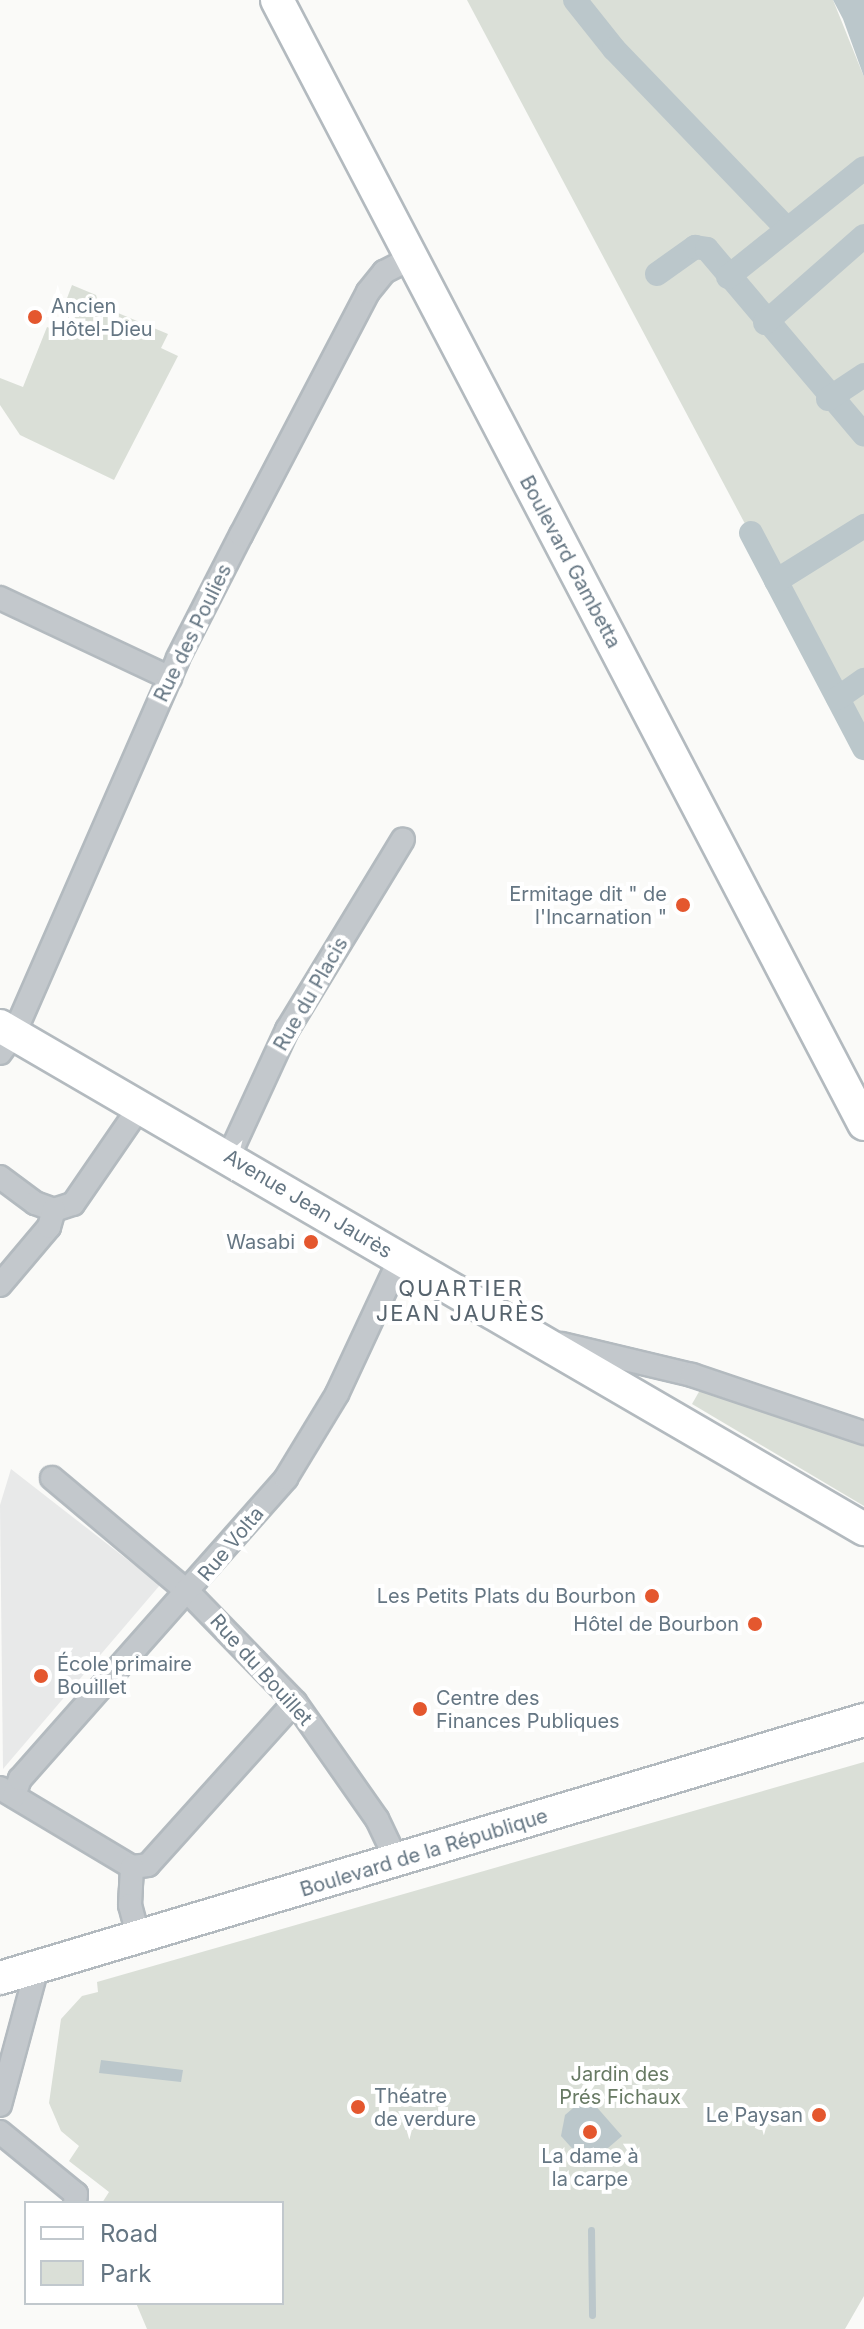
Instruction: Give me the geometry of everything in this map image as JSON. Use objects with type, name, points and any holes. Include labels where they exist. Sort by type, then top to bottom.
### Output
[{"type":"main road","name":"Boulevard Gambetta","points":[[277,0],[864,1124]]},
{"type":"main road","name":"Avenue Jean Jaurès","points":[[5,1038],[229,1156],[525,1336],[864,1529]]},
{"type":"main road","name":"Boulevard de la République","points":[[0,1978],[859,1720]]},
{"type":"street","name":"Rue des Poulies","points":[[5,1038],[170,678],[255,507],[368,292],[384,272],[411,258]]},
{"type":"street","points":[[0,598],[170,678]]},
{"type":"street","name":"Rue du Placis","points":[[229,1156],[287,1030],[403,839]]},
{"type":"street","points":[[0,1177],[35,1203],[54,1210],[73,1204],[85,1191],[139,1108]]},
{"type":"street","points":[[0,1285],[49,1227],[54,1210]]},
{"type":"street","name":"Rue Volta","points":[[7,1792],[189,1593],[286,1478],[337,1394],[400,1259]]},
{"type":"street","points":[[525,1336],[692,1375],[864,1433]]},
{"type":"street","name":"Rue du Bouillet","points":[[52,1478],[189,1593],[295,1702],[377,1819],[397,1861]]},
{"type":"street","points":[[7,1792],[132,1867],[148,1865],[295,1702]]},
{"type":"street","points":[[132,1867],[130,1905],[139,1938]]},
{"type":"street","points":[[0,2105],[37,1968]]},
{"type":"street","points":[[0,2132],[76,2194],[75,2201]]},
{"type":"shaded area","points":[[833,0],[864,0],[864,77],[843,19]]},
{"type":"shaded area","name":"École primaire Bouillet","points":[[11,1469],[160,1585],[3,1769],[0,1505]]},
{"type":"shaded area","points":[[101,2060],[183,2070],[181,2082],[99,2073]]},
{"type":"shaded area","points":[[587,2096],[622,2136],[601,2154],[578,2155],[561,2136],[565,2115]]},
{"type":"green space","points":[[467,0],[833,0],[864,77],[864,748]]},
{"type":"green space","points":[[72,285],[96,295],[99,305],[168,334],[161,348],[178,356],[114,480],[20,435],[0,405],[0,378],[23,387],[47,327],[55,330]]},
{"type":"green space","points":[[700,1390],[864,1445],[864,1506],[692,1404]]},
{"type":"green space","name":"Jardin des Prés Fichaux","points":[[864,1762],[864,2296],[845,2329],[147,2329],[137,2305],[284,2305],[284,2201],[103,2201],[109,2192],[69,2161],[79,2146],[61,2131],[49,2103],[61,2019],[82,1996],[98,1992],[97,1982]]},
{"type":"waterway","points":[[575,0],[614,49],[786,228]]},
{"type":"waterway","points":[[728,277],[864,168]]},
{"type":"waterway","points":[[765,323],[864,236]]},
{"type":"waterway","points":[[657,274],[695,247],[707,249],[864,435]]},
{"type":"waterway","points":[[828,399],[864,375]]},
{"type":"waterway","points":[[776,581],[864,526]]},
{"type":"waterway","points":[[751,533],[864,748]]},
{"type":"waterway","points":[[838,698],[864,680]]},
{"type":"waterway","points":[[591,2230],[592,2315]]},
{"type":"place","name":"Ancien Hôtel-Dieu","points":[[35,317]]},
{"type":"place","name":"Ermitage dit \" de l'Incarnation \"","points":[[683,905]]},
{"type":"place","name":"Wasabi","points":[[311,1242]]},
{"type":"place","name":"Les Petits Plats du Bourbon","points":[[652,1596]]},
{"type":"place","name":"Hôtel de Bourbon","points":[[755,1624]]},
{"type":"place","name":"École primaire Bouillet","points":[[41,1676]]},
{"type":"place","name":"Centre des Finances Publiques","points":[[420,1709]]},
{"type":"place","name":"Théatre de verdure","points":[[358,2107]]},
{"type":"place","name":"Le Paysan","points":[[819,2115]]},
{"type":"place","name":"La dame à la carpe","points":[[590,2132]]},
{"type":"district","name":"QUARTIER JEAN JAURÈS","points":[[461,1300]]}]
